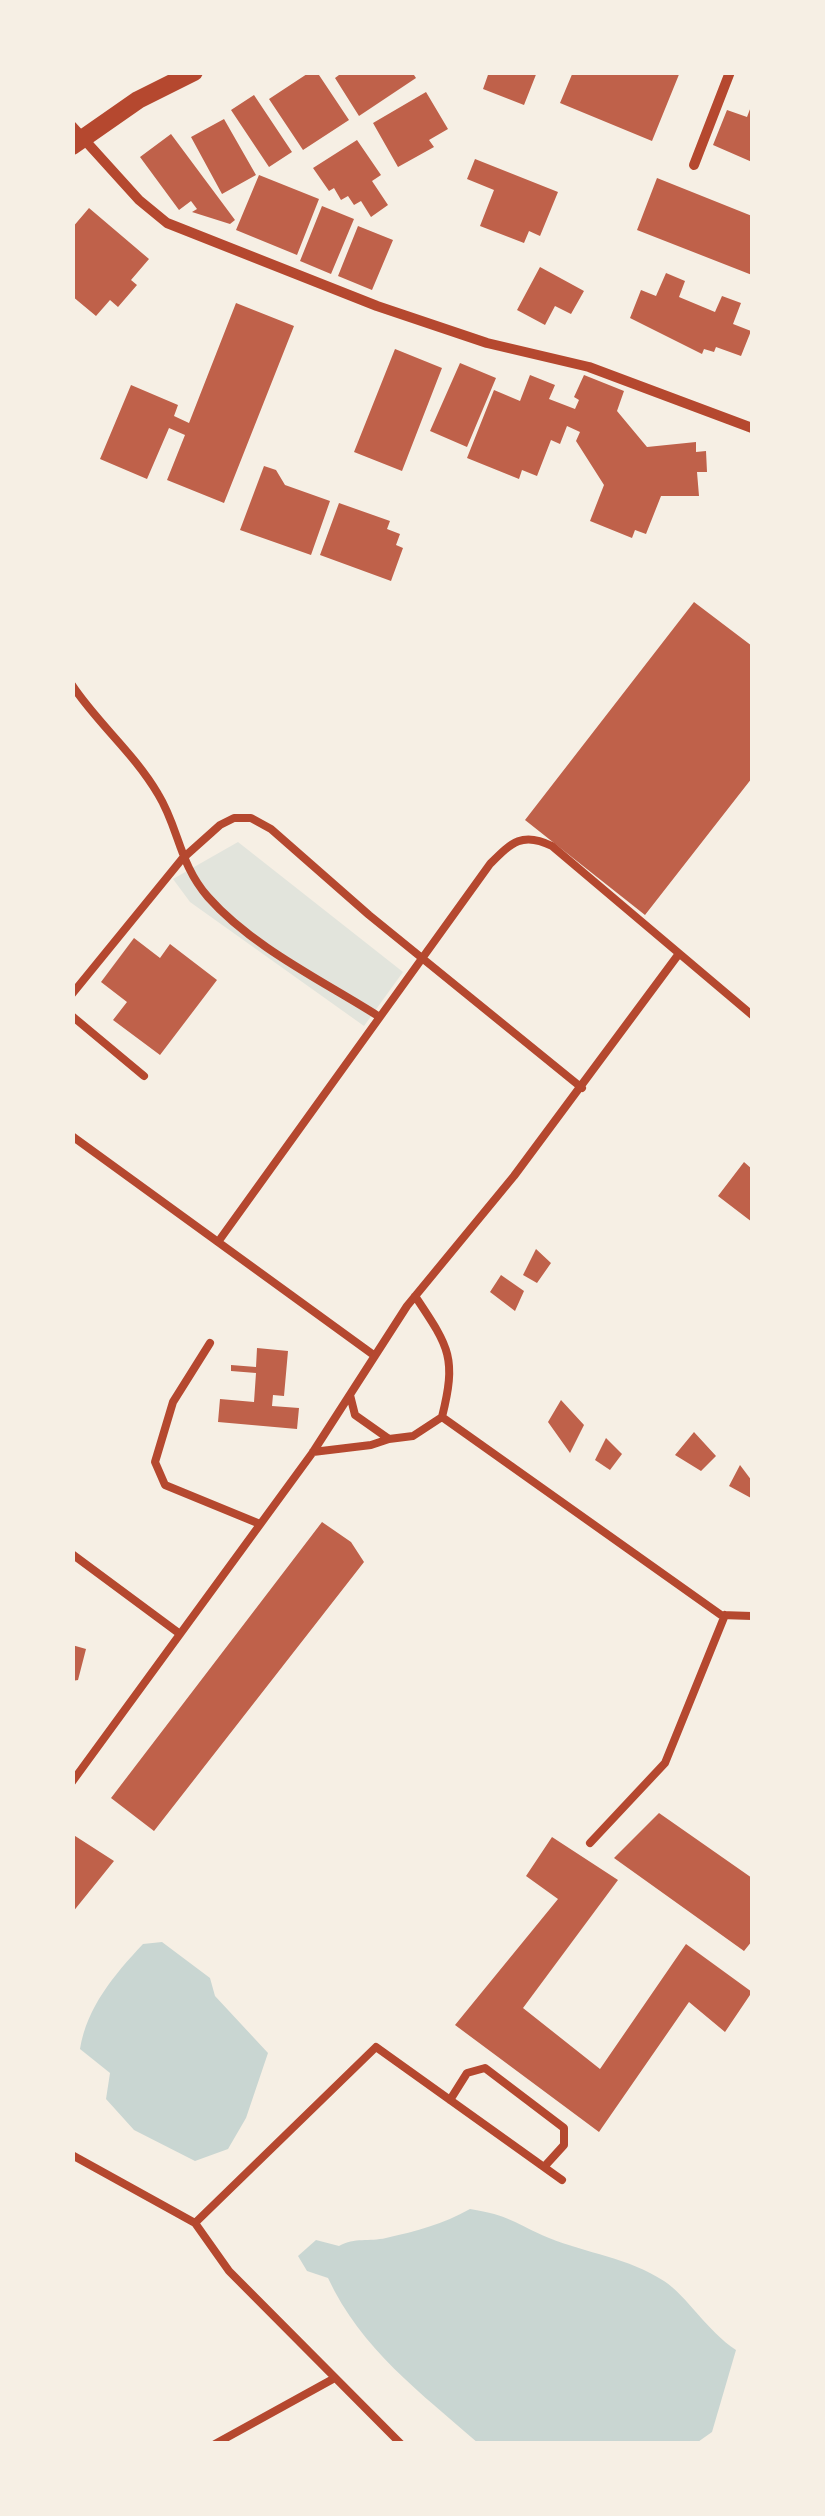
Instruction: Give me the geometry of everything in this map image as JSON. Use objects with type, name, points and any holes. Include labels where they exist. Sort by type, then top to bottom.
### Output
[{"type":"street","points":[[194,72],[75,137],[152,213],[206,240],[376,306],[487,343],[589,367],[752,428]]},
{"type":"street","points":[[694,165],[730,72]]},
{"type":"lane","points":[[72,685],[155,788],[182,859],[209,898],[256,937],[378,1016]]},
{"type":"lane","points":[[72,994],[182,859],[220,824],[234,818],[251,818],[272,829],[582,1088]]},
{"type":"lane","points":[[218,1242],[490,864],[522,837],[552,846],[752,1015]]},
{"type":"lane","points":[[72,1782],[313,1452],[416,1296],[582,1088],[678,956]]},
{"type":"lane","points":[[72,1016],[144,1076]]},
{"type":"lane","points":[[72,1136],[375,1356]]},
{"type":"lane","points":[[313,1452],[413,1436],[442,1418],[453,1372],[441,1334],[416,1296]]},
{"type":"lane","points":[[210,1343],[172,1402],[156,1462],[165,1485],[260,1524]]},
{"type":"lane","points":[[350,1395],[356,1415],[389,1438]]},
{"type":"lane","points":[[442,1418],[725,1615],[752,1616]]},
{"type":"lane","points":[[72,1554],[180,1634]]},
{"type":"lane","points":[[590,1842],[666,1763],[725,1615]]},
{"type":"lane","points":[[195,2223],[376,2047],[562,2180]]},
{"type":"lane","points":[[450,2100],[468,2073],[485,2068],[564,2128],[564,2145],[544,2168]]},
{"type":"lane","points":[[72,2155],[195,2223],[229,2270],[400,2444]]},
{"type":"lane","points":[[215,2444],[334,2378]]},
{"type":"shaded area","points":[[238,842],[403,972],[364,1026],[190,902],[173,879]]},
{"type":"shaded area","points":[[162,1942],[210,1978],[215,1996],[268,2053],[246,2118],[228,2149],[195,2161],[134,2130],[106,2099],[110,2073],[80,2049],[95,2005],[112,1980],[143,1944]]},
{"type":"shaded area","points":[[470,2209],[503,2217],[549,2238],[636,2267],[673,2287],[736,2350],[712,2432],[695,2444],[478,2443],[394,2368],[357,2327],[328,2278],[307,2271],[298,2256],[316,2240],[339,2246],[386,2238],[430,2226]]},
{"type":"building","points":[[310,72],[317,72],[349,120],[303,150],[269,99]]},
{"type":"building","points":[[343,72],[412,72],[416,78],[359,116],[335,78]]},
{"type":"building","points":[[489,72],[537,72],[524,105],[483,89]]},
{"type":"building","points":[[573,72],[680,72],[652,141],[560,103]]},
{"type":"building","points":[[426,92],[448,129],[429,140],[434,147],[398,167],[373,123]]},
{"type":"building","points":[[254,95],[292,152],[269,167],[231,110]]},
{"type":"building","points":[[752,104],[752,162],[713,145],[727,110],[747,117]]},
{"type":"building","points":[[224,119],[256,175],[222,194],[191,137]]},
{"type":"building","points":[[171,134],[235,220],[230,224],[192,212],[197,209],[191,201],[179,210],[140,157]]},
{"type":"building","points":[[357,140],[381,175],[372,181],[388,205],[371,217],[361,201],[354,205],[348,196],[341,200],[334,188],[329,191],[313,168]]},
{"type":"building","points":[[475,159],[558,192],[540,236],[529,231],[524,243],[480,226],[494,190],[467,179]]},
{"type":"building","points":[[259,175],[319,199],[297,255],[236,230]]},
{"type":"building","points":[[657,178],[752,216],[752,275],[637,230]]},
{"type":"building","points":[[322,206],[354,219],[331,274],[300,261]]},
{"type":"building","points":[[89,208],[149,259],[131,280],[137,285],[118,307],[110,300],[96,316],[72,296],[72,228]]},
{"type":"building","points":[[358,226],[393,240],[372,290],[338,276]]},
{"type":"building","points":[[540,267],[584,291],[571,314],[555,306],[545,325],[517,310]]},
{"type":"building","points":[[666,273],[685,281],[679,297],[715,312],[722,296],[741,303],[733,324],[751,331],[741,356],[716,347],[714,352],[704,349],[702,354],[630,318],[641,290],[656,296]]},
{"type":"building","points":[[236,303],[294,326],[224,503],[167,480],[185,435],[169,428],[147,479],[100,459],[131,385],[178,405],[174,416],[189,423]]},
{"type":"building","points":[[395,349],[442,368],[402,471],[354,452]]},
{"type":"building","points":[[460,363],[496,378],[467,447],[430,431]]},
{"type":"building","points":[[530,375],[555,385],[549,399],[575,409],[579,400],[574,397],[584,375],[624,391],[617,411],[647,447],[696,442],[696,452],[706,451],[707,472],[697,472],[699,496],[661,496],[646,534],[635,530],[632,538],[590,521],[604,485],[576,441],[580,432],[567,426],[560,444],[551,440],[537,476],[522,470],[519,479],[467,458],[494,390],[520,401]]},
{"type":"building","points":[[264,466],[276,470],[285,485],[330,501],[311,555],[240,530]]},
{"type":"building","points":[[339,503],[390,521],[387,529],[400,534],[396,545],[403,548],[391,581],[320,555]]},
{"type":"building","points":[[694,602],[752,646],[752,778],[645,915],[525,820]]},
{"type":"building","points":[[134,938],[160,958],[170,944],[217,980],[160,1055],[113,1020],[127,1002],[101,982]]},
{"type":"building","points":[[744,1162],[752,1169],[752,1222],[718,1196]]},
{"type":"building","points":[[536,1249],[551,1263],[537,1283],[523,1275]]},
{"type":"building","points":[[501,1275],[524,1291],[515,1311],[490,1292]]},
{"type":"building","points":[[257,1348],[288,1351],[284,1396],[273,1395],[272,1406],[299,1408],[297,1429],[218,1422],[220,1399],[254,1402],[256,1373],[231,1371],[231,1365],[256,1367]]},
{"type":"building","points":[[561,1400],[584,1425],[570,1453],[548,1422]]},
{"type":"building","points":[[694,1432],[716,1456],[701,1471],[675,1455]]},
{"type":"building","points":[[606,1438],[622,1454],[610,1470],[595,1460]]},
{"type":"building","points":[[740,1465],[752,1481],[751,1498],[729,1486]]},
{"type":"building","points":[[322,1522],[351,1542],[364,1562],[154,1831],[111,1798]]},
{"type":"building","points":[[72,1645],[86,1649],[78,1680],[72,1681]]},
{"type":"building","points":[[659,1813],[752,1878],[752,1941],[744,1951],[614,1858]]},
{"type":"building","points":[[72,1834],[114,1861],[72,1913]]},
{"type":"building","points":[[552,1837],[618,1880],[523,2008],[600,2069],[686,1944],[752,1992],[725,2032],[689,2002],[599,2132],[455,2025],[558,1899],[526,1876]]}]
